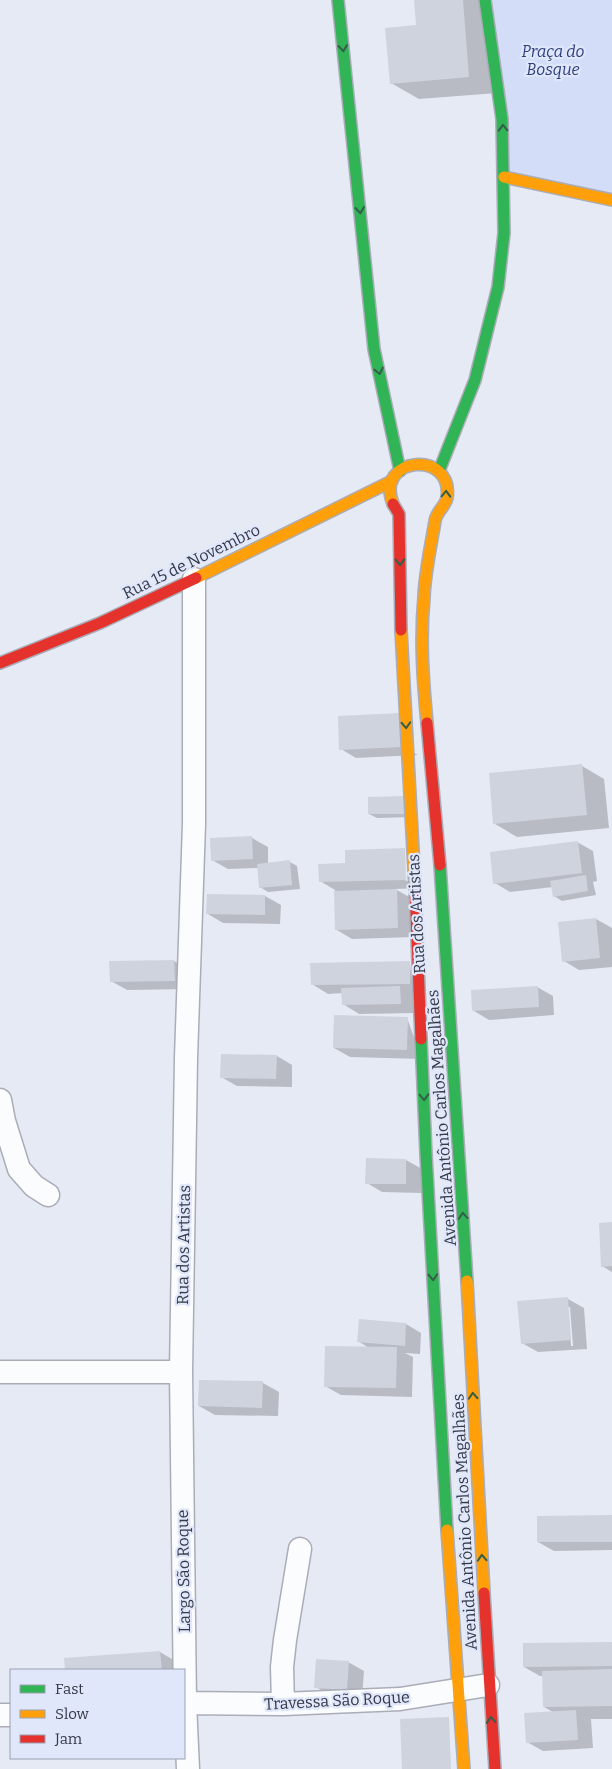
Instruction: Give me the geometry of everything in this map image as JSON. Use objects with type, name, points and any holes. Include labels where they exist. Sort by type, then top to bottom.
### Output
[{"type":"street","points":[[338,0],[374,349],[400,471]]},
{"type":"street","points":[[392,481],[408,465],[430,465],[438,471],[474,380],[498,287],[504,233],[502,119],[485,0]]},
{"type":"street","points":[[504,177],[612,200]]},
{"type":"street","name":"Avenida Antônio Carlos Magalhães","points":[[438,471],[446,486],[447,494],[446,502],[432,518],[423,606],[422,658],[429,898],[461,1245],[488,1685],[495,1769]]},
{"type":"street","name":"Rua dos Artistas","points":[[392,481],[390,493],[392,504],[399,514],[402,644],[429,898],[436,1247],[451,1593],[464,1769]]},
{"type":"street","name":"Rua 15 de Novembro","points":[[0,663],[108,619],[194,579],[392,481]]},
{"type":"street","points":[[399,514],[412,520]]},
{"type":"street","name":"Rua dos Artistas","points":[[181,1372],[186,1068],[194,824],[194,579]]},
{"type":"street","points":[[0,1100],[4,1121],[19,1169],[34,1186],[48,1195]]},
{"type":"street","points":[[0,1372],[181,1372]]},
{"type":"street","name":"Largo São Roque","points":[[181,1372],[184,1669]]},
{"type":"street","points":[[283,1704],[282,1667],[300,1549]]},
{"type":"street","name":"Travessa São Roque","points":[[185,1703],[283,1704],[400,1698],[488,1685]]},
{"type":"street","name":"Largo São Roque","points":[[185,1720],[188,1769]]},
{"type":"green space","name":"Praça do Bosque","points":[[486,0],[612,0],[612,199],[505,176]]},
{"type":"building","points":[[414,0],[463,0],[469,77],[390,84],[385,28],[416,25]]},
{"type":"building","points":[[401,713],[402,747],[339,750],[338,716]]},
{"type":"building","points":[[582,764],[587,815],[493,824],[489,773]]},
{"type":"building","points":[[405,796],[405,814],[368,814],[368,797]]},
{"type":"building","points":[[252,836],[253,859],[211,861],[210,838]]},
{"type":"building","points":[[578,841],[582,873],[493,884],[490,852]]},
{"type":"building","points":[[405,848],[406,880],[319,882],[318,864],[345,863],[345,850]]},
{"type":"building","points":[[290,860],[292,885],[259,888],[257,864]]},
{"type":"building","points":[[586,875],[588,891],[553,897],[550,881]]},
{"type":"building","points":[[397,889],[398,928],[335,930],[334,891]]},
{"type":"building","points":[[207,894],[265,895],[265,915],[206,914]]},
{"type":"building","points":[[596,918],[600,958],[562,962],[558,922]]},
{"type":"building","points":[[174,960],[175,981],[110,982],[109,961]]},
{"type":"building","points":[[410,961],[410,984],[311,985],[310,963]]},
{"type":"building","points":[[400,986],[401,1004],[342,1005],[341,988]]},
{"type":"building","points":[[538,986],[539,1007],[472,1011],[471,990]]},
{"type":"building","points":[[334,1015],[408,1017],[407,1050],[333,1048]]},
{"type":"building","points":[[221,1054],[277,1055],[276,1079],[220,1078]]},
{"type":"building","points":[[366,1158],[406,1159],[406,1184],[365,1184]]},
{"type":"building","points":[[612,1222],[612,1266],[601,1267],[599,1223]]},
{"type":"building","points":[[568,1297],[571,1340],[521,1344],[517,1301]]},
{"type":"building","points":[[359,1319],[406,1323],[405,1346],[357,1342]]},
{"type":"building","points":[[325,1346],[397,1347],[396,1388],[324,1387]]},
{"type":"building","points":[[199,1380],[263,1381],[262,1408],[198,1406]]},
{"type":"building","points":[[612,1515],[612,1542],[537,1542],[537,1516]]},
{"type":"building","points":[[612,1642],[612,1666],[523,1667],[523,1643]]},
{"type":"building","points":[[160,1651],[162,1669],[65,1669],[64,1658]]},
{"type":"building","points":[[316,1659],[349,1661],[347,1690],[314,1688]]},
{"type":"building","points":[[612,1669],[612,1706],[543,1707],[542,1671]]},
{"type":"building","points":[[576,1710],[578,1740],[526,1743],[524,1713]]},
{"type":"building","points":[[449,1717],[451,1769],[402,1769],[400,1719]]},
{"type":"traffic: fast","points":[[338,0],[374,349],[400,471]]},
{"type":"traffic: fast","points":[[439,471],[475,380],[498,287],[504,233],[502,119],[485,0]]},
{"type":"traffic: fast","points":[[440,865],[467,1281]]},
{"type":"traffic: fast","points":[[421,1039],[447,1530]]},
{"type":"traffic: slow","points":[[504,177],[612,200]]},
{"type":"traffic: slow","points":[[393,504],[390,488],[394,476],[404,468],[416,465],[428,466],[439,472],[446,482],[447,498],[436,518],[425,587],[422,644],[427,723]]},
{"type":"traffic: slow","points":[[196,578],[392,481]]},
{"type":"traffic: slow","points":[[401,630],[415,887]]},
{"type":"traffic: slow","points":[[467,1281],[484,1593]]},
{"type":"traffic: slow","points":[[447,1530],[464,1769]]},
{"type":"traffic: jam","points":[[393,504],[399,514],[401,630]]},
{"type":"traffic: jam","points":[[0,663],[100,623],[196,578]]},
{"type":"traffic: jam","points":[[427,723],[440,865]]},
{"type":"traffic: jam","points":[[415,887],[421,1039]]},
{"type":"traffic: jam","points":[[484,1593],[495,1769]]}]
